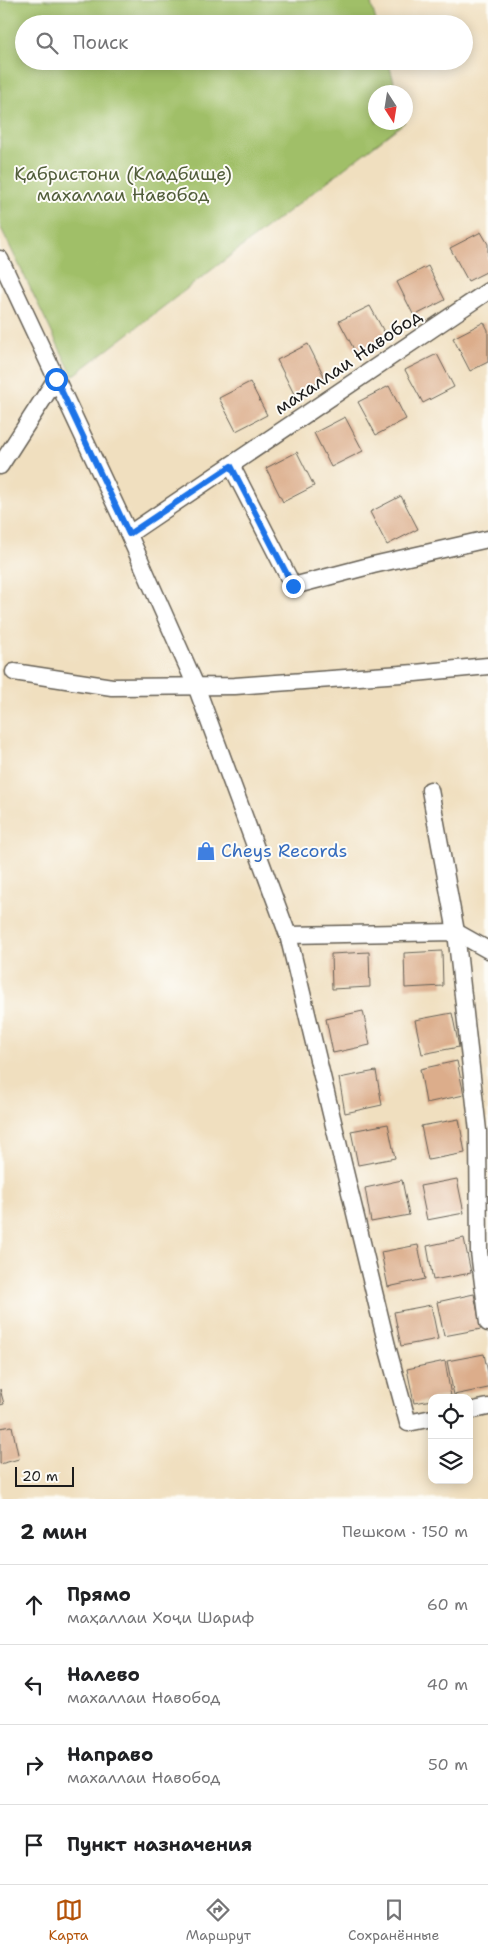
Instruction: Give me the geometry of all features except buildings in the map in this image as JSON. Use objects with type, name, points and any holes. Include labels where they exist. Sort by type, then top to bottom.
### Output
[{"type":"street","points":[[0,260],[127,530],[196,686],[288,936],[387,1346],[408,1423],[428,1419]]},
{"type":"street","name":"махаллаи Навобод","points":[[127,530],[231,466],[488,291]]},
{"type":"street","points":[[0,466],[56,379]]},
{"type":"street","points":[[231,466],[293,586],[373,565],[488,539]]},
{"type":"street","points":[[14,672],[112,686],[236,686],[488,666]]},
{"type":"street","points":[[430,790],[456,932],[478,1131],[479,1252],[488,1322]]},
{"type":"street","points":[[288,936],[456,932],[488,950]]},
{"type":"street","points":[[473,1410],[488,1407]]},
{"type":"green space","name":"Қабристони (Кладбище) махаллаи Навобод","points":[[0,0],[370,0],[374,15],[15,15],[15,70],[391,70],[395,85],[368,85],[368,130],[395,130],[73,376],[0,226]]},
{"type":"place","name":"Cheys Records","points":[[206,851]]},
{"type":"route","points":[[56,379],[129,534],[231,466],[293,586]]}]
